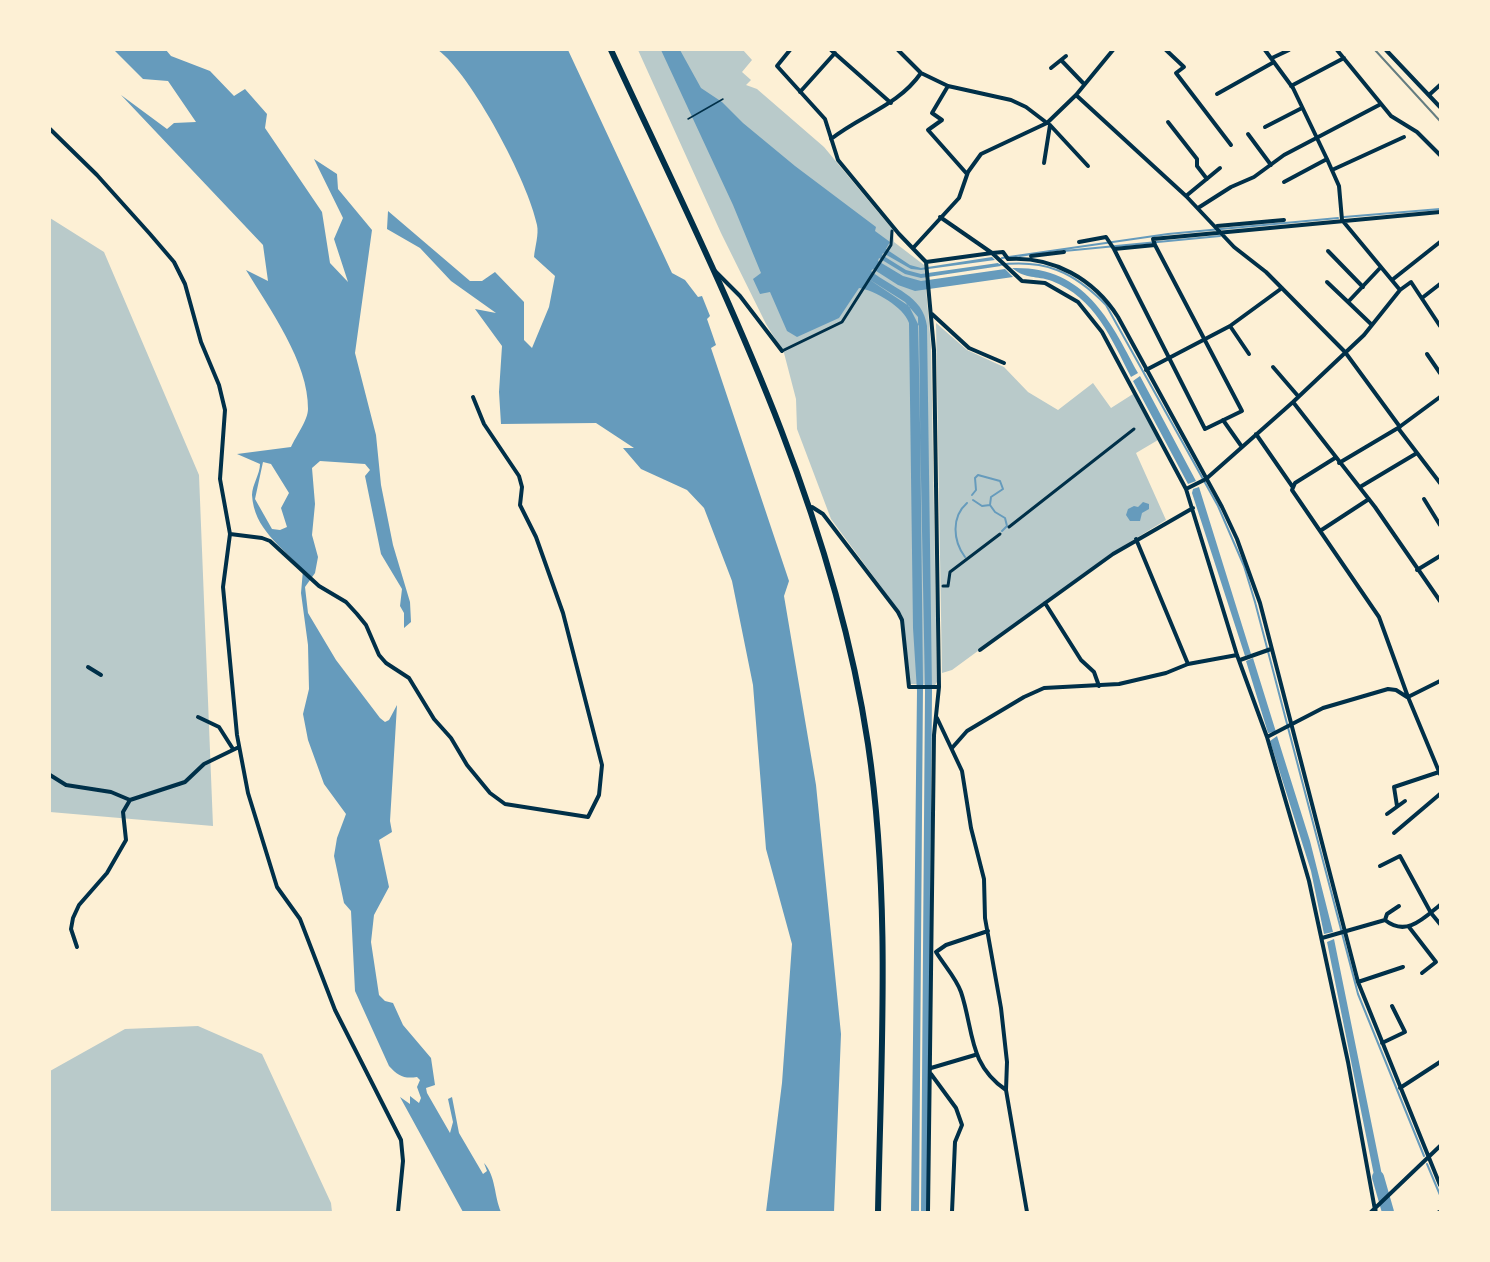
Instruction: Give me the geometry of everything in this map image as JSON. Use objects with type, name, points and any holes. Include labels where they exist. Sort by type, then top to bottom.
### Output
[{"type":"main road","points":[[611,50],[714,270],[812,507],[852,656],[868,742],[877,810],[883,928],[878,1212]]},
{"type":"street","points":[[790,50],[777,66],[825,118],[838,160],[926,263],[930,290],[937,718],[934,735],[934,952],[928,1212]]},
{"type":"street","points":[[898,50],[921,73],[948,86],[1011,100],[1026,107],[1048,124],[1089,166]]},
{"type":"street","points":[[1044,163],[1048,124],[1051,118],[1076,95],[1113,50]]},
{"type":"street","points":[[1166,50],[1184,67],[1176,73],[1231,145]]},
{"type":"street","points":[[1265,50],[1291,86],[1332,170],[1339,186],[1342,220],[1400,290]]},
{"type":"street","points":[[1217,94],[1289,50]]},
{"type":"street","points":[[1337,50],[1391,116],[1428,141],[1440,155]]},
{"type":"street","points":[[1386,50],[1440,107]]},
{"type":"street","points":[[800,92],[833,51],[891,103]]},
{"type":"street","points":[[1051,68],[1066,56]]},
{"type":"street","points":[[1291,86],[1344,58]]},
{"type":"street","points":[[1061,60],[1084,84]]},
{"type":"street","points":[[831,140],[849,125],[891,103],[909,90],[921,73]]},
{"type":"street","points":[[948,86],[932,113],[942,120],[928,130],[967,174]]},
{"type":"street","points":[[1429,95],[1440,86]]},
{"type":"street","points":[[1076,95],[1186,196],[1234,247],[1282,288],[1345,352],[1440,482]]},
{"type":"street","points":[[1198,208],[1316,137],[1381,104]]},
{"type":"street","points":[[1265,127],[1302,108]]},
{"type":"street","points":[[1168,122],[1197,159],[1197,166],[1207,179]]},
{"type":"street","points":[[914,248],[959,198],[967,174],[981,154],[1048,124]]},
{"type":"street","points":[[50,129],[143,225],[182,275],[201,342],[222,396],[225,421],[220,478],[230,534],[223,587],[239,747],[248,794],[277,888],[300,919],[335,1010],[401,1140],[403,1161],[398,1212]]},
{"type":"street","points":[[1248,134],[1271,165]]},
{"type":"street","points":[[1332,170],[1404,136]]},
{"type":"street","points":[[1284,182],[1327,159]]},
{"type":"street","points":[[1186,196],[1220,168]]},
{"type":"street","points":[[1079,242],[1107,239],[1114,249],[1205,429],[1242,411],[1153,239],[1440,212]]},
{"type":"street","points":[[940,218],[993,254],[1015,276],[1022,280],[1054,287],[1086,309],[1130,380],[1188,489],[1238,658],[1268,737],[1309,881],[1323,938],[1374,1211]]},
{"type":"street","points":[[1216,226],[1284,220]]},
{"type":"street","points":[[714,270],[740,296],[782,351],[840,324],[891,245],[892,231]]},
{"type":"street","points":[[1392,280],[1440,242]]},
{"type":"street","points":[[1114,249],[1155,245]]},
{"type":"street","points":[[1328,251],[1363,288]]},
{"type":"street","points":[[926,263],[1003,252],[1008,259],[1064,252]]},
{"type":"street","points":[[1018,258],[1034,259],[1056,265],[1100,293],[1118,317],[1237,539],[1260,603],[1347,932],[1358,982],[1440,1185]]},
{"type":"street","points":[[1348,302],[1381,267]]},
{"type":"street","points":[[1327,282],[1372,325]]},
{"type":"street","points":[[1188,489],[1204,479],[1293,402],[1372,325],[1400,290],[1411,282],[1440,326]]},
{"type":"street","points":[[1422,298],[1440,284]]},
{"type":"street","points":[[1146,370],[1230,326],[1282,288]]},
{"type":"street","points":[[931,313],[969,348],[1004,363]]},
{"type":"street","points":[[1230,326],[1250,354]]},
{"type":"street","points":[[1427,354],[1440,372]]},
{"type":"street","points":[[1273,367],[1298,396]]},
{"type":"street","points":[[230,534],[262,538],[270,542],[319,586],[346,602],[366,625],[386,663],[409,678],[434,719],[451,738],[467,765],[490,793],[505,804],[588,818],[599,795],[602,765],[563,613],[536,537],[520,505],[522,487],[519,476],[484,424],[473,397]]},
{"type":"street","points":[[1340,463],[1399,428],[1440,397]]},
{"type":"street","points":[[1293,402],[1360,488],[1440,601]]},
{"type":"street","points":[[1223,420],[1242,447]]},
{"type":"street","points":[[1009,527],[1134,429]]},
{"type":"street","points":[[1256,434],[1379,617],[1408,697],[1440,773],[1394,787],[1397,806]]},
{"type":"street","points":[[1360,488],[1417,453]]},
{"type":"street","points":[[1292,486],[1335,458]]},
{"type":"street","points":[[1320,531],[1368,499]]},
{"type":"street","points":[[1424,499],[1440,525]]},
{"type":"street","points":[[812,507],[824,514],[898,612],[904,636],[908,684],[912,688],[937,687]]},
{"type":"street","points":[[981,650],[1136,539],[1193,508]]},
{"type":"street","points":[[943,586],[948,586],[950,572],[1000,534]]},
{"type":"street","points":[[1136,539],[1188,664]]},
{"type":"street","points":[[1418,570],[1440,556]]},
{"type":"street","points":[[1046,603],[1081,660],[1094,672],[1099,686]]},
{"type":"street","points":[[952,748],[967,731],[1044,688],[1099,686],[1166,673],[1188,664],[1245,658],[1271,649]]},
{"type":"street","points":[[88,667],[101,675]]},
{"type":"street","points":[[1408,697],[1440,681]]},
{"type":"street","points":[[1268,737],[1291,727],[1323,708],[1388,688],[1408,697]]},
{"type":"street","points":[[198,717],[219,727],[233,749]]},
{"type":"street","points":[[937,718],[962,771],[971,828],[984,879],[988,931],[1001,1008],[1007,1062],[1006,1090],[1027,1212]]},
{"type":"street","points":[[50,775],[66,784],[111,792],[130,800],[185,782],[204,764],[239,747]]},
{"type":"street","points":[[1394,833],[1440,794]]},
{"type":"street","points":[[77,947],[71,929],[73,918],[79,905],[107,873],[126,840],[123,812],[130,800]]},
{"type":"street","points":[[1387,814],[1404,801]]},
{"type":"street","points":[[1380,866],[1400,856],[1431,913],[1440,924]]},
{"type":"street","points":[[1385,920],[1393,926],[1408,927],[1440,905]]},
{"type":"street","points":[[1385,920],[1387,914],[1398,906]]},
{"type":"street","points":[[1323,938],[1385,920]]},
{"type":"street","points":[[1408,927],[1436,962],[1422,973]]},
{"type":"street","points":[[934,952],[946,945],[988,931]]},
{"type":"street","points":[[934,952],[960,990],[975,1055],[987,1075],[1006,1090]]},
{"type":"street","points":[[1358,982],[1402,967]]},
{"type":"street","points":[[1382,1044],[1405,1032],[1392,1006]]},
{"type":"street","points":[[931,1071],[975,1055]]},
{"type":"street","points":[[1400,1088],[1440,1062]]},
{"type":"street","points":[[931,1071],[956,1108],[962,1125],[955,1142],[952,1212]]},
{"type":"street","points":[[1374,1211],[1440,1146]]},
{"type":"path","points":[[688,119],[723,99]]},
{"type":"shaded area","points":[[638,50],[743,50],[752,60],[742,72],[751,80],[746,85],[757,89],[824,147],[893,230],[894,242],[924,265],[931,346],[937,682],[935,685],[910,684],[902,615],[831,519],[797,429],[796,399],[784,353],[766,324],[721,233]]},
{"type":"shaded area","points":[[50,218],[104,252],[199,475],[213,826],[50,812]]},
{"type":"shaded area","points":[[936,323],[967,350],[1004,367],[1028,392],[1058,410],[1093,383],[1111,408],[1133,394],[1158,440],[1136,453],[1166,520],[1110,554],[952,670],[942,673]]},
{"type":"shaded area","points":[[198,1026],[262,1054],[331,1203],[332,1212],[50,1212],[50,1071],[125,1029]]},
{"type":"water","points":[[114,50],[166,50],[171,56],[210,71],[234,96],[245,89],[267,114],[265,128],[322,212],[330,263],[348,282],[334,239],[343,218],[314,159],[337,174],[338,189],[372,230],[355,353],[376,435],[381,485],[393,545],[410,602],[411,622],[404,628],[404,613],[400,606],[402,589],[381,554],[365,476],[370,470],[365,464],[320,461],[312,468],[315,504],[312,535],[318,557],[315,573],[305,587],[308,613],[336,660],[380,718],[385,722],[389,720],[397,705],[390,821],[392,832],[379,840],[389,887],[374,915],[371,942],[379,995],[385,1001],[393,1003],[403,1025],[431,1058],[435,1085],[426,1088],[427,1093],[450,1133],[453,1122],[448,1099],[452,1097],[459,1133],[483,1174],[487,1171],[484,1163],[488,1168],[501,1212],[463,1212],[400,1097],[410,1104],[410,1096],[419,1103],[421,1098],[417,1087],[420,1080],[417,1077],[402,1076],[389,1066],[355,991],[351,911],[344,903],[334,856],[337,838],[346,814],[324,784],[308,740],[303,714],[309,689],[308,645],[301,593],[303,570],[270,536],[258,518],[252,495],[260,464],[237,454],[291,447],[307,413],[307,391],[286,336],[246,270],[268,281],[263,245],[121,95],[167,129],[174,123],[196,122],[168,81],[143,79]],"holes":[[[263,462],[271,464],[289,493],[281,508],[287,527],[280,530],[272,529],[255,499]]]},
{"type":"water","points":[[438,50],[568,50],[672,273],[685,280],[698,297],[702,296],[710,316],[707,319],[716,345],[711,348],[789,581],[784,596],[816,785],[841,1034],[834,1212],[766,1212],[782,1083],[792,944],[766,849],[753,685],[732,581],[704,508],[687,490],[641,469],[623,448],[634,448],[596,423],[501,424],[499,392],[502,346],[475,309],[496,313],[451,281],[420,248],[387,229],[388,211],[470,281],[482,281],[495,272],[524,302],[524,340],[532,348],[549,307],[555,276],[534,257],[537,225],[532,206],[511,158],[482,105],[451,63]]},
{"type":"water","points":[[661,50],[680,50],[701,88],[722,102],[743,123],[795,166],[876,227],[875,231],[890,242],[886,249],[910,265],[921,268],[992,257],[995,260],[921,270],[911,269],[883,253],[882,255],[906,270],[921,274],[998,263],[1001,266],[921,278],[905,274],[879,258],[878,261],[903,276],[921,281],[1005,269],[1013,277],[915,291],[898,285],[873,269],[871,271],[913,300],[920,307],[927,326],[932,691],[928,1212],[921,1212],[925,691],[920,436],[923,684],[919,1212],[911,1212],[917,691],[913,628],[909,323],[901,311],[888,300],[859,288],[839,318],[797,337],[787,331],[770,292],[760,294],[753,279],[761,273],[733,205]],"holes":[[[910,307],[918,317],[918,324]]]},
{"type":"water","points":[[1012,268],[1037,270],[1058,276],[1076,286],[1104,315],[1138,373],[1131,377],[1109,334],[1080,298],[1067,288],[1052,281],[1027,276]]},
{"type":"water","points":[[1140,376],[1196,481],[1188,484],[1133,381]]},
{"type":"water","points":[[1199,487],[1251,654],[1245,656],[1192,493],[1193,489]]},
{"type":"water","points":[[1143,502],[1149,504],[1149,509],[1142,513],[1140,521],[1130,521],[1126,515],[1128,509],[1138,507]]},
{"type":"water","points":[[1253,658],[1276,732],[1268,733],[1246,661]]},
{"type":"water","points":[[1277,736],[1310,841],[1333,932],[1324,934],[1311,871],[1270,741]]},
{"type":"water","points":[[1334,939],[1385,1190],[1378,1195],[1327,942]]},
{"type":"waterway","points":[[1344,217],[1440,209]]},
{"type":"waterway","points":[[1002,258],[1168,234],[1338,218]]},
{"type":"waterway","points":[[1064,251],[1220,236]]},
{"type":"waterway","points":[[1020,256],[1032,254]]},
{"type":"waterway","points":[[998,265],[1030,264],[1057,270],[1082,284],[1106,305],[1218,506],[1244,566],[1255,602],[1358,994],[1424,1156]]},
{"type":"waterway","points":[[972,495],[976,490],[975,478],[978,475],[1000,481],[1003,489],[991,497],[990,505]]},
{"type":"waterway","points":[[973,500],[982,506],[990,505],[995,512],[1005,518],[1007,526],[1002,531]]},
{"type":"waterway","points":[[965,557],[956,537],[956,522],[967,503]]},
{"type":"waterway","points":[[1427,1164],[1440,1195]]},
{"type":"waterway","points":[[1378,1177],[1388,1212]]},
{"type":"railway","points":[[1375,50],[1440,121]]}]
